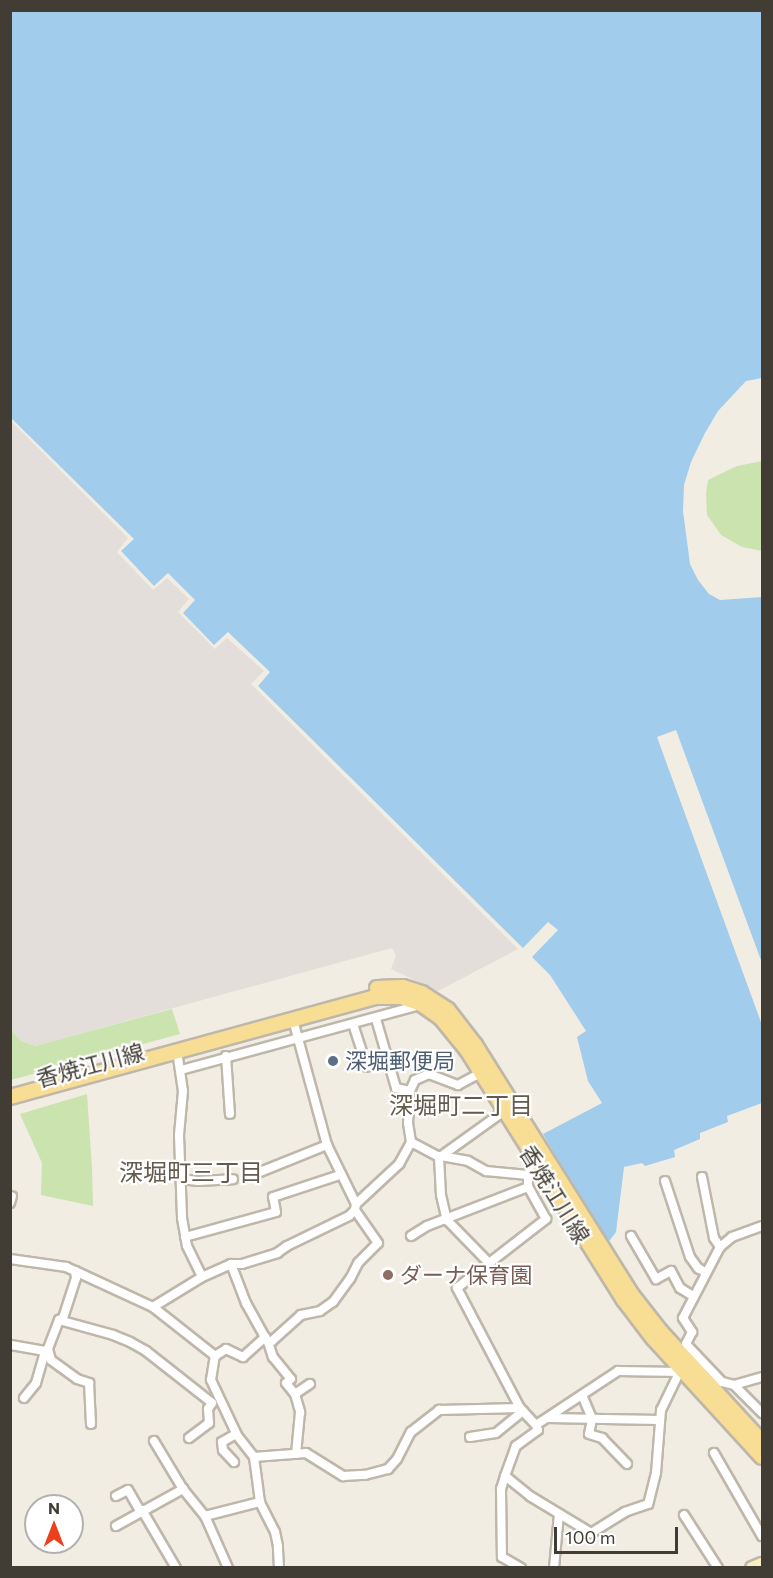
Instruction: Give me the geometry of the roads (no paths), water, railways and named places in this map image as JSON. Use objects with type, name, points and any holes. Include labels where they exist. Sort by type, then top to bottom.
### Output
[{"type":"main road","name":"香焼江川線","points":[[10,1087],[373,988],[388,991],[448,1010],[475,1045],[578,1222]]},
{"type":"main road","name":"香焼江川線","points":[[10,1097],[234,1036],[294,1023],[388,991]]},
{"type":"main road","name":"香焼江川線","points":[[430,1006],[454,1033],[481,1073],[536,1162],[653,1338],[762,1457]]},
{"type":"main road","name":"香焼江川線","points":[[607,1267],[661,1332],[762,1442]]},
{"type":"street","points":[[181,1070],[226,1056],[430,1006]]},
{"type":"street","points":[[376,1018],[396,1088],[410,1091]]},
{"type":"street","points":[[279,1568],[275,1532],[260,1502],[254,1457],[236,1434],[211,1380],[215,1356],[226,1349],[243,1357],[301,1315],[320,1311],[338,1298],[358,1263],[378,1243],[356,1207],[327,1145],[296,1040],[298,1038],[294,1023]]},
{"type":"street","points":[[353,1024],[367,1067]]},
{"type":"street","points":[[234,1036],[238,1053]]},
{"type":"street","points":[[177,1051],[183,1091],[179,1136],[185,1237],[202,1277]]},
{"type":"street","points":[[226,1056],[230,1114]]},
{"type":"street","points":[[153,1307],[202,1277],[231,1264],[242,1264],[277,1253],[349,1216],[399,1164],[411,1142],[408,1122],[410,1091],[415,1080],[429,1074],[458,1085],[481,1073]]},
{"type":"street","points":[[440,1157],[504,1111]]},
{"type":"street","points":[[411,1142],[440,1157],[468,1161],[486,1171],[528,1175]]},
{"type":"street","points":[[255,1174],[327,1145]]},
{"type":"street","points":[[440,1157],[441,1195],[447,1220],[490,1264]]},
{"type":"street","points":[[521,1568],[502,1557],[501,1489],[516,1446],[538,1430],[522,1409],[457,1288],[546,1220],[528,1186],[528,1175],[536,1162]]},
{"type":"street","points":[[185,1237],[276,1212],[273,1197],[340,1175]]},
{"type":"street","points":[[702,1177],[714,1238],[720,1247]]},
{"type":"street","points":[[181,1179],[198,1181],[233,1179]]},
{"type":"street","points":[[665,1181],[690,1257],[694,1264],[705,1272]]},
{"type":"street","points":[[411,1236],[427,1226],[528,1186]]},
{"type":"street","points":[[762,1226],[732,1237],[720,1247],[683,1318],[692,1332],[686,1344],[722,1382],[734,1385],[762,1412]]},
{"type":"street","points":[[631,1236],[656,1279],[671,1272],[680,1288],[693,1296]]},
{"type":"street","points":[[10,1259],[75,1270],[153,1307],[215,1356]]},
{"type":"street","points":[[231,1264],[246,1303],[267,1340],[273,1357],[291,1379],[286,1383],[296,1394],[300,1412],[296,1454]]},
{"type":"street","points":[[24,1398],[36,1383],[46,1350],[59,1320],[63,1318],[71,1296],[75,1270]]},
{"type":"street","points":[[59,1320],[104,1332],[130,1342],[146,1351],[212,1403],[208,1409],[209,1423],[189,1438]]},
{"type":"street","points":[[10,1345],[46,1350]]},
{"type":"street","points":[[46,1350],[51,1360],[77,1379],[89,1383],[91,1424]]},
{"type":"street","points":[[505,1476],[530,1496],[591,1533],[624,1512],[648,1504],[656,1473],[661,1410],[680,1372],[618,1371],[536,1425]]},
{"type":"street","points":[[734,1385],[762,1377]]},
{"type":"street","points":[[296,1394],[310,1384]]},
{"type":"street","points":[[582,1395],[592,1419],[589,1434],[602,1438],[627,1464]]},
{"type":"street","points":[[470,1437],[496,1433],[522,1409]]},
{"type":"street","points":[[254,1457],[312,1455],[343,1476],[377,1473],[393,1463],[411,1432],[439,1410],[522,1409]]},
{"type":"street","points":[[548,1418],[660,1420]]},
{"type":"street","points":[[234,1462],[223,1450],[222,1442],[236,1434]]},
{"type":"street","points":[[154,1441],[183,1489],[205,1516],[228,1568]]},
{"type":"street","points":[[714,1454],[762,1536]]},
{"type":"street","points":[[116,1526],[141,1510],[183,1489]]},
{"type":"street","points":[[116,1496],[128,1490],[176,1568]]},
{"type":"street","points":[[205,1516],[260,1502]]},
{"type":"street","points":[[554,1568],[559,1514]]},
{"type":"street","points":[[684,1515],[718,1568]]},
{"type":"street","points":[[752,1568],[762,1564]]},
{"type":"water","points":[[10,11],[762,11],[762,378],[746,381],[718,411],[691,462],[684,485],[683,511],[690,564],[698,580],[709,594],[720,600],[762,597],[762,963],[676,730],[657,737],[762,1025],[762,1103],[727,1116],[728,1122],[700,1133],[700,1139],[674,1150],[675,1157],[645,1166],[642,1163],[624,1167],[616,1232],[607,1244],[543,1134],[602,1103],[588,1081],[577,1037],[586,1031],[550,975],[532,957],[558,930],[548,922],[523,948],[258,686],[270,672],[228,632],[214,645],[183,613],[195,600],[168,573],[154,586],[121,551],[134,539],[11,418]]},
{"type":"place","name":"深堀郵便局","points":[[333,1061]]},
{"type":"place","name":"ダーナ保育園","points":[[388,1275]]},
{"type":"district","name":"深堀町二丁目","points":[[461,1105]]},
{"type":"district","name":"深堀町三丁目","points":[[191,1172]]}]
